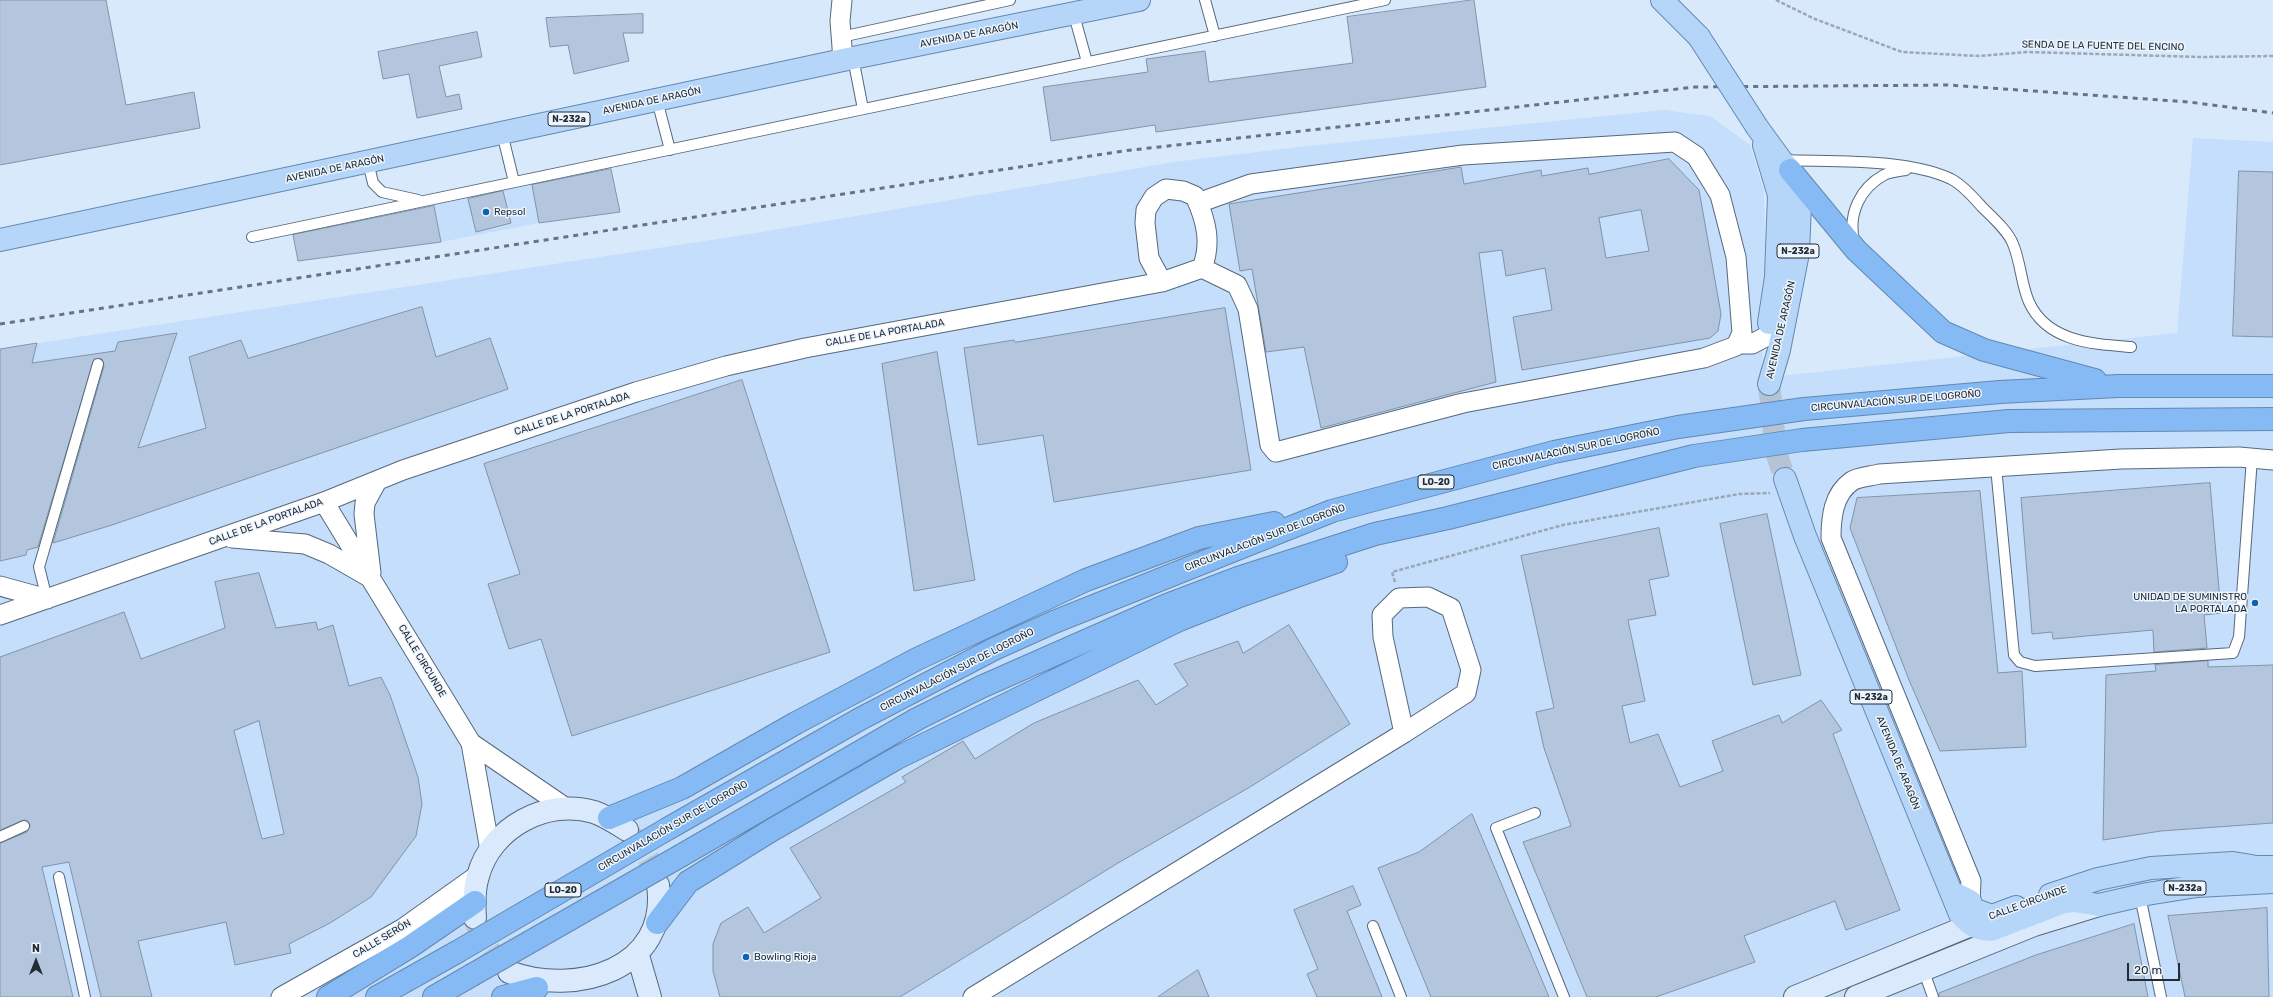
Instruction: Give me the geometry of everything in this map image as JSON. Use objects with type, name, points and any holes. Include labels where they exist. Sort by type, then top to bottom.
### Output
[{"type":"highway","points":[[1779,162],[1856,250],[1943,332],[1984,350],[2118,386]]},
{"type":"highway","name":"CIRCUNVALACIÓN SUR DE LOGROÑO","points":[[377,997],[457,952],[668,828],[860,720],[994,649],[1062,619],[1332,510],[1554,452],[1678,427],[1804,409],[2000,392],[2118,386],[2273,386]]},
{"type":"highway","points":[[2246,419],[2273,425]]},
{"type":"highway","name":"LO-20","points":[[434,997],[917,720],[981,687],[1167,605],[1252,574],[1375,534],[1448,518],[1694,456],[1802,440],[2009,421],[2273,419]]},
{"type":"highway","points":[[609,818],[682,788],[796,723],[917,659],[1086,580],[1199,538],[1332,510]]},
{"type":"highway","points":[[658,923],[688,882],[772,830],[897,758],[1179,620],[1237,597],[1350,557],[1448,518]]},
{"type":"highway","points":[[328,997],[411,946],[475,910]]},
{"type":"highway","points":[[503,997],[538,988]]},
{"type":"main road","name":"AVENIDA DE ARAGÓN","points":[[0,240],[848,59],[1074,15],[1139,0]]},
{"type":"main road","name":"AVENIDA DE ARAGÓN","points":[[1662,0],[1699,37],[1758,127],[1779,162],[1800,204],[1798,253],[1778,350],[1769,384],[1769,335],[1776,277],[1779,162]]},
{"type":"main road","name":"AVENIDA DE ARAGÓN","points":[[1787,486],[1969,914]]},
{"type":"main road","points":[[475,910],[478,875],[490,850],[510,828],[536,813],[566,808],[581,809],[609,818],[627,830]]},
{"type":"main road","name":"CALLE CIRCUNDE","points":[[1795,997],[1969,914],[2098,880],[2151,868],[2233,863],[2257,867],[2273,867]]},
{"type":"main road","name":"N-232a","points":[[1969,914],[1983,930],[1991,930],[2064,902],[2074,901],[2099,905],[2197,886],[2273,882]]},
{"type":"main road","points":[[509,972],[517,978],[538,988],[576,995],[604,985],[620,976],[639,960],[650,942],[658,923],[660,898],[658,885]]},
{"type":"main road","points":[[1861,995],[2034,925],[2099,905]]},
{"type":"main road","points":[[1861,995],[1895,969],[1960,941],[1969,914]]},
{"type":"main road","points":[[639,960],[650,997]]},
{"type":"street","points":[[842,0],[841,37],[848,59]]},
{"type":"street","points":[[1198,203],[1251,184],[1463,155],[1676,142],[1696,156],[1720,195],[1736,257],[1742,333],[1738,344]]},
{"type":"street","points":[[1162,282],[1149,258],[1145,223],[1146,210],[1154,197],[1166,189],[1184,191],[1195,196],[1208,237],[1206,257],[1202,268],[1237,284],[1248,310],[1270,445],[1276,452],[1463,403],[1704,358],[1738,344],[1752,344],[1769,335]]},
{"type":"street","name":"CALLE DE LA PORTALADA","points":[[0,615],[223,538],[324,502],[377,481],[636,392],[726,366],[805,348],[1162,282],[1202,268]]},
{"type":"street","points":[[1969,914],[1971,881],[1831,538],[1831,514],[1841,494],[1852,480],[1879,474],[2121,459],[2252,458],[2273,460]]},
{"type":"street","name":"CALLE CIRCUNDE","points":[[372,579],[364,514],[365,504],[377,481]]},
{"type":"street","name":"CALLE CIRCUNDE","points":[[324,502],[472,744],[490,850]]},
{"type":"street","name":"CALLE CIRCUNDE","points":[[223,538],[305,544],[329,554],[372,579]]},
{"type":"street","points":[[0,586],[48,599]]},
{"type":"street","points":[[972,997],[1404,733],[1466,693],[1471,670],[1451,608],[1428,597],[1399,598],[1382,614],[1383,637],[1404,733]]},
{"type":"street","name":"CALLE CIRCUNDE","points":[[472,744],[566,808]]},
{"type":"street","name":"CALLE SERÓN","points":[[281,997],[402,929],[478,875]]},
{"type":"lane","points":[[841,37],[1010,0]]},
{"type":"lane","points":[[1205,0],[1215,36]]},
{"type":"lane","points":[[252,237],[1385,0]]},
{"type":"lane","points":[[1074,15],[1087,62]]},
{"type":"lane","points":[[848,59],[863,109]]},
{"type":"lane","points":[[657,100],[670,150]]},
{"type":"lane","points":[[502,133],[514,182]]},
{"type":"lane","points":[[1779,162],[1844,161],[1915,168],[1952,179],[1971,195],[1995,220],[2013,243],[2028,302],[2040,321],[2054,331],[2081,341],[2131,347]]},
{"type":"lane","points":[[368,162],[372,183],[382,192],[424,201]]},
{"type":"lane","points":[[1856,250],[1851,228],[1855,205],[1860,197],[1885,174],[1915,168]]},
{"type":"lane","points":[[48,599],[39,567],[98,364]]},
{"type":"lane","points":[[1996,467],[2014,655],[2020,662],[2036,666],[2233,653],[2239,637],[2252,458]]},
{"type":"lane","points":[[1535,813],[1496,828],[1564,997]]},
{"type":"lane","points":[[0,837],[24,826]]},
{"type":"lane","points":[[59,877],[85,997]]},
{"type":"lane","points":[[2140,896],[2161,997]]},
{"type":"lane","points":[[1373,926],[1402,997]]},
{"type":"lane","points":[[1923,969],[1933,997]]},
{"type":"path","name":"SENDA DE LA FUENTE DEL ENCINO","points":[[1776,0],[1815,19],[1902,52],[1980,56],[2027,52],[2201,57],[2273,56]]},
{"type":"path","points":[[1399,598],[1392,572],[1556,528],[1787,486]]},
{"type":"shaded area","points":[[1664,110],[1710,116],[1750,145],[1764,191],[1766,290],[1762,378],[2177,333],[2193,138],[2273,142],[2273,997],[0,997],[0,349],[750,234],[1174,162],[1298,147]]},
{"type":"shaded area","name":"Repsol","points":[[532,181],[539,223],[441,242],[433,200]]},
{"type":"building","points":[[0,0],[106,0],[126,105],[194,92],[200,128],[0,165]]},
{"type":"building","points":[[1474,0],[1486,87],[1156,132],[1155,125],[1051,141],[1043,87],[1148,72],[1146,59],[1205,51],[1209,82],[1353,63],[1347,17]]},
{"type":"building","points":[[643,14],[643,33],[623,33],[629,61],[574,74],[568,45],[550,47],[546,18]]},
{"type":"building","points":[[477,32],[482,57],[439,66],[446,97],[459,94],[462,109],[417,118],[409,74],[383,79],[378,52]]},
{"type":"building","points":[[1669,159],[1699,190],[1721,314],[1718,331],[1710,338],[1522,370],[1513,317],[1552,310],[1545,268],[1506,276],[1502,250],[1479,253],[1496,382],[1321,428],[1304,347],[1266,352],[1252,269],[1240,271],[1229,204],[1461,167],[1464,184],[1541,170],[1542,176],[1588,168],[1589,174]],"holes":[[[1641,210],[1649,251],[1606,258],[1599,218]]]},
{"type":"building","points":[[611,169],[620,212],[539,223],[532,185]]},
{"type":"building","points":[[2239,171],[2273,172],[2273,337],[2233,336]]},
{"type":"building","points":[[503,191],[511,223],[476,232],[468,199]]},
{"type":"building","points":[[434,206],[441,242],[298,261],[293,235]]},
{"type":"building","points":[[422,307],[436,357],[490,338],[508,389],[112,525],[53,543],[104,366],[102,359],[94,359],[38,547],[27,550],[26,555],[0,561],[0,349],[37,343],[32,363],[115,351],[118,342],[177,333],[138,448],[206,428],[189,357],[241,340],[248,358]]},
{"type":"building","points":[[1225,308],[1251,470],[1054,502],[1043,435],[978,445],[964,348],[1014,340],[1015,342]]},
{"type":"building","points":[[937,352],[975,580],[914,591],[882,364]]},
{"type":"building","points":[[742,380],[830,652],[572,736],[541,639],[509,649],[488,584],[520,574],[484,464]]},
{"type":"building","points":[[2210,483],[2221,613],[2204,615],[2207,648],[2154,652],[2153,630],[2053,639],[2052,632],[2032,634],[2021,498]]},
{"type":"building","points":[[1980,491],[1998,673],[2022,671],[2026,747],[1940,751],[1909,680],[1850,528],[1857,498]]},
{"type":"building","points":[[1767,514],[1801,675],[1753,685],[1720,524]]},
{"type":"building","points":[[1659,528],[1669,576],[1649,580],[1656,615],[1628,620],[1645,701],[1622,706],[1630,743],[1658,734],[1680,787],[1723,771],[1712,741],[1779,715],[1782,723],[1821,700],[1842,730],[1833,734],[1900,910],[1846,930],[1835,901],[1744,936],[1755,962],[1656,997],[1587,997],[1523,842],[1571,826],[1544,748],[1536,712],[1554,708],[1521,556]]},
{"type":"building","points":[[259,573],[276,628],[316,622],[318,630],[333,625],[349,686],[381,677],[390,695],[418,777],[422,804],[416,836],[371,897],[330,923],[289,944],[291,953],[235,965],[226,922],[138,941],[152,997],[101,997],[69,862],[42,867],[73,997],[0,997],[0,843],[27,832],[30,826],[28,821],[24,820],[0,830],[0,657],[124,612],[141,659],[225,628],[215,582]],"holes":[[[259,721],[284,834],[262,839],[234,731]]]},
{"type":"building","points":[[1289,625],[1350,724],[1250,787],[1118,863],[900,997],[720,997],[713,971],[713,944],[721,923],[748,907],[764,933],[821,898],[790,848],[906,782],[902,777],[963,741],[975,759],[1034,723],[1138,680],[1156,705],[1188,685],[1174,664],[1238,641],[1243,653]]},
{"type":"building","points":[[2208,661],[2208,667],[2273,665],[2273,823],[2161,831],[2103,840],[2106,675],[2156,671],[2155,665]]},
{"type":"building","points":[[1472,814],[1549,997],[1431,997],[1378,868],[1419,852]]},
{"type":"building","points":[[1353,886],[1361,905],[1347,911],[1382,997],[1317,997],[1307,974],[1318,969],[1294,910]]},
{"type":"building","points":[[2267,908],[2269,997],[2185,997],[2168,916]]},
{"type":"building","points":[[2134,924],[2148,997],[1939,997],[1939,993],[2036,955]]},
{"type":"building","points":[[1198,970],[1209,997],[1158,997]]},
{"type":"tunnel","points":[[1769,384],[1776,452],[1785,479]]},
{"type":"tunnel","points":[[628,832],[651,863],[658,885]]},
{"type":"tunnel","points":[[475,920],[488,948],[509,972]]},
{"type":"railway","points":[[0,324],[1123,151],[1695,87],[1948,85],[2189,102],[2273,113]]},
{"type":"place","name":"Repsol","points":[[486,212]]},
{"type":"place","name":"UNIDAD DE SUMINISTRO LA PORTALADA","points":[[2255,603]]},
{"type":"place","name":"Bowling Rioja","points":[[746,957]]}]
